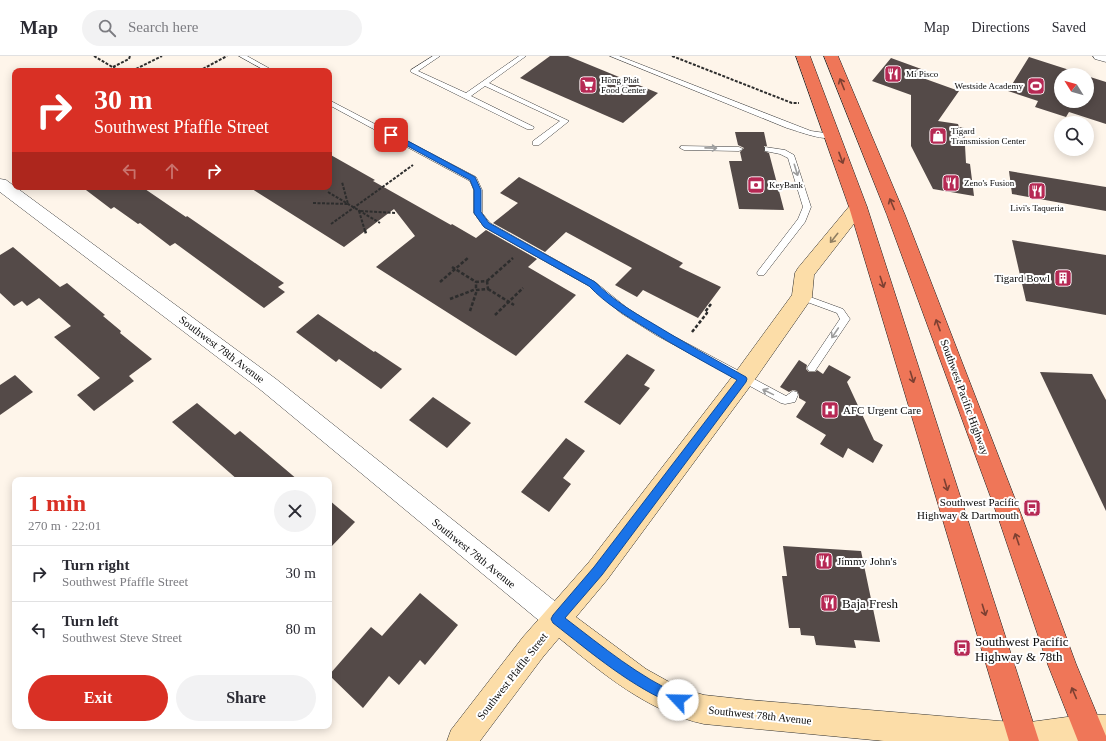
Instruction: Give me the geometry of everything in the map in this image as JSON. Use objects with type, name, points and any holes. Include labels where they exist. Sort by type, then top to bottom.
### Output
[{"type":"highway","points":[[803,56],[858,207],[1025,740]]},
{"type":"highway","name":"Southwest Pacific Highway","points":[[831,56],[899,222],[1010,517],[1062,664],[1096,733]]},
{"type":"street","points":[[1100,56],[1106,58]]},
{"type":"street","name":"Southwest 78th Avenue","points":[[0,184],[269,385],[557,619],[630,674],[655,690],[690,706],[750,715],[1025,740],[1096,733]]},
{"type":"street","name":"Southwest Pfaffle Street","points":[[462,741],[533,647],[598,571],[742,379],[802,297],[806,273],[858,207]]},
{"type":"lane","points":[[242,56],[265,68]]},
{"type":"lane","points":[[437,56],[413,72],[530,127]]},
{"type":"lane","points":[[466,96],[523,56]]},
{"type":"lane","points":[[613,56],[790,126],[810,132],[832,136]]},
{"type":"lane","points":[[484,83],[564,121],[536,143]]},
{"type":"lane","points":[[332,104],[473,179],[478,190],[478,213],[486,225],[592,284],[604,296],[620,308],[742,379],[785,400],[790,398],[793,394]]},
{"type":"lane","points":[[684,148],[739,149]]},
{"type":"lane","points":[[761,273],[802,220],[807,207],[791,157],[782,152],[768,149]]},
{"type":"lane","points":[[802,297],[840,311],[845,319],[812,368]]},
{"type":"path","points":[[94,56],[112,67],[128,59],[130,56]]},
{"type":"path","points":[[138,68],[162,56]]},
{"type":"path","points":[[205,68],[228,56]]},
{"type":"path","points":[[672,56],[792,103],[821,104]]},
{"type":"path","points":[[331,224],[406,170]]},
{"type":"path","points":[[342,182],[348,204]]},
{"type":"path","points":[[328,192],[380,223]]},
{"type":"path","points":[[313,203],[348,204]]},
{"type":"path","points":[[359,211],[395,213]]},
{"type":"path","points":[[359,211],[366,234]]},
{"type":"path","points":[[440,282],[469,257]]},
{"type":"path","points":[[452,267],[476,282],[487,281],[513,257]]},
{"type":"path","points":[[487,281],[488,289]]},
{"type":"path","points":[[470,311],[477,290],[476,282]]},
{"type":"path","points":[[495,315],[524,288]]},
{"type":"path","points":[[450,299],[477,290],[488,289],[514,305]]},
{"type":"path","points":[[699,323],[707,313],[705,312],[711,304]]},
{"type":"building","name":"Hồng Phát Food Center","points":[[550,56],[568,56],[658,93],[623,123],[520,78]]},
{"type":"building","name":"Westside Academy","points":[[1029,57],[1063,68],[1054,68],[1054,108],[1094,108],[1094,78],[1106,82],[1106,124],[1094,120],[1094,116],[1081,116],[1069,112],[1067,116],[1063,116],[1035,107],[1038,101],[1008,91]]},
{"type":"building","points":[[891,58],[924,70],[920,77],[959,91],[938,121],[958,124],[959,127],[964,128],[966,163],[970,164],[974,196],[933,189],[911,146],[911,95],[872,81]]},
{"type":"building","name":"KeyBank","points":[[735,132],[764,132],[767,146],[764,146],[764,151],[769,153],[784,210],[739,209],[729,161],[742,161],[740,152],[744,148],[738,145]]},
{"type":"building","points":[[332,156],[375,180],[373,181],[476,238],[486,230],[537,259],[528,267],[576,295],[516,356],[376,267],[415,236],[394,209],[344,247],[254,190],[332,190]]},
{"type":"building","points":[[1009,171],[1106,187],[1106,211],[1012,194]]},
{"type":"building","points":[[519,177],[683,263],[679,267],[721,287],[698,318],[643,290],[637,297],[615,285],[632,268],[566,232],[545,252],[493,223],[518,203],[500,193]]},
{"type":"building","points":[[86,190],[146,190],[284,283],[278,287],[285,292],[264,308],[175,243],[170,246],[140,223],[138,224],[114,207],[111,209]]},
{"type":"building","name":"Tigard Bowl","points":[[1012,240],[1106,255],[1106,315],[1026,301]]},
{"type":"building","points":[[13,247],[60,287],[67,283],[105,315],[103,316],[121,331],[120,333],[152,359],[129,376],[134,381],[94,411],[77,395],[100,378],[54,337],[71,326],[39,298],[27,306],[22,301],[14,306],[0,293],[0,255]]},
{"type":"building","points":[[318,314],[402,369],[381,389],[339,359],[336,362],[296,332]]},
{"type":"building","points":[[627,354],[655,370],[644,385],[650,388],[620,425],[584,402]]},
{"type":"building","name":"AFC Urgent Care","points":[[799,360],[807,365],[806,369],[809,372],[815,372],[817,370],[823,374],[829,365],[851,377],[847,382],[874,440],[883,445],[873,463],[848,448],[843,458],[820,444],[826,435],[796,417],[806,402],[799,398],[797,391],[793,390],[789,392],[780,387]]},
{"type":"building","points":[[1040,372],[1092,374],[1106,400],[1106,511]]},
{"type":"building","points":[[15,375],[33,392],[0,415],[0,385]]},
{"type":"building","points":[[433,397],[471,423],[447,448],[409,420]]},
{"type":"building","points":[[197,403],[235,435],[240,431],[294,477],[235,477],[172,422]]},
{"type":"building","points":[[566,438],[585,451],[563,478],[571,484],[549,512],[521,492]]},
{"type":"building","points":[[332,503],[355,522],[332,546]]},
{"type":"building","name":"Baja Fresh","points":[[783,546],[861,551],[880,642],[854,640],[856,648],[816,645],[814,636],[801,635],[800,628],[789,628],[782,576],[787,576]]},
{"type":"building","points":[[420,593],[458,625],[425,665],[420,660],[399,685],[389,676],[363,708],[332,678],[332,672],[371,627],[382,636]]},
{"type":"place","name":"Mi Pisco","points":[[893,74]]},
{"type":"place","name":"Hồng Phát Food Center","points":[[588,85]]},
{"type":"place","name":"Westside Academy","points":[[1036,86]]},
{"type":"place","name":"Tigard Transmission Center","points":[[938,136]]},
{"type":"place","name":"Zeno's Fusion","points":[[951,183]]},
{"type":"place","name":"KeyBank","points":[[756,185]]},
{"type":"place","name":"Livi's Taqueria","points":[[1037,191]]},
{"type":"place","name":"Tigard Bowl","points":[[1063,278]]},
{"type":"place","name":"AFC Urgent Care","points":[[830,410]]},
{"type":"place","name":"Southwest Pacific Highway & Dartmouth","points":[[1032,508]]},
{"type":"place","name":"Jimmy John's","points":[[824,561]]},
{"type":"place","name":"Baja Fresh","points":[[829,603]]},
{"type":"place","name":"Southwest Pacific Highway & 78th","points":[[962,648]]},
{"type":"route","points":[[391,135],[473,179],[478,190],[478,213],[486,225],[592,284],[604,296],[620,308],[742,379],[598,571],[557,619],[630,674],[655,690],[678,700]]}]
